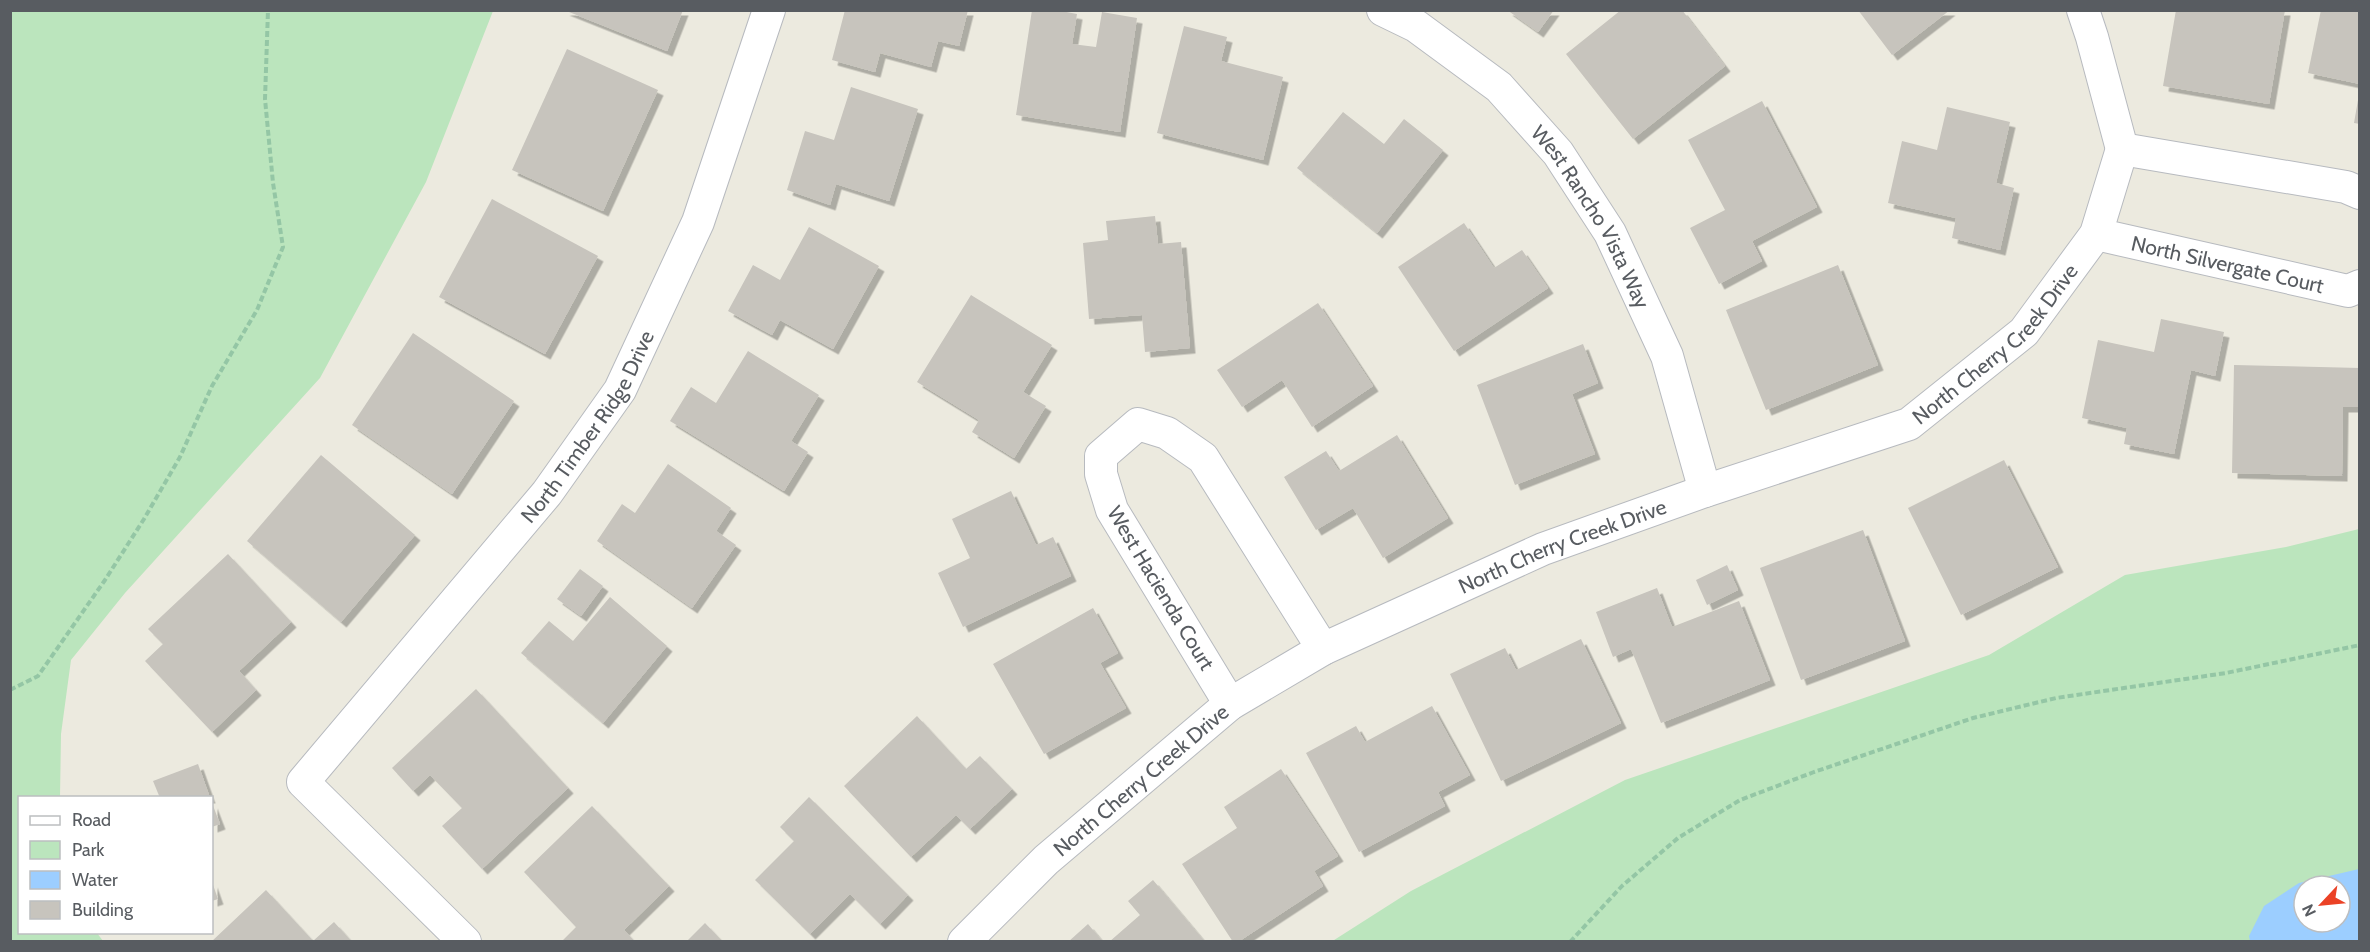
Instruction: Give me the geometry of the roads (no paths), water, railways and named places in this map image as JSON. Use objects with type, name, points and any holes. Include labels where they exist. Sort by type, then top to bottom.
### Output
[{"type":"street","name":"North Timber Ridge Drive","points":[[465,942],[303,782],[547,494],[620,390],[698,222],[769,10]]},
{"type":"street","name":"West Rancho Vista Way","points":[[1383,10],[1416,26],[1498,87],[1558,153],[1610,233],[1667,356],[1705,491]]},
{"type":"street","points":[[2083,10],[2122,149],[2346,187],[2360,193]]},
{"type":"street","name":"North Cherry Creek Drive","points":[[964,942],[1046,860],[1230,704],[1323,649],[1543,549],[1705,491],[1909,424],[2024,332],[2096,234],[2122,149]]},
{"type":"street","name":"North Silvergate Court","points":[[2096,234],[2348,291],[2360,286]]},
{"type":"street","name":"West Hacienda Court","points":[[1230,704],[1112,510],[1101,474],[1101,456],[1138,424],[1167,433],[1203,458],[1323,649]]},
{"type":"water","points":[[2359,869],[2359,941],[2250,941],[2249,936],[2264,906],[2292,888],[2292,934],[2352,934],[2352,874],[2338,874]]}]
